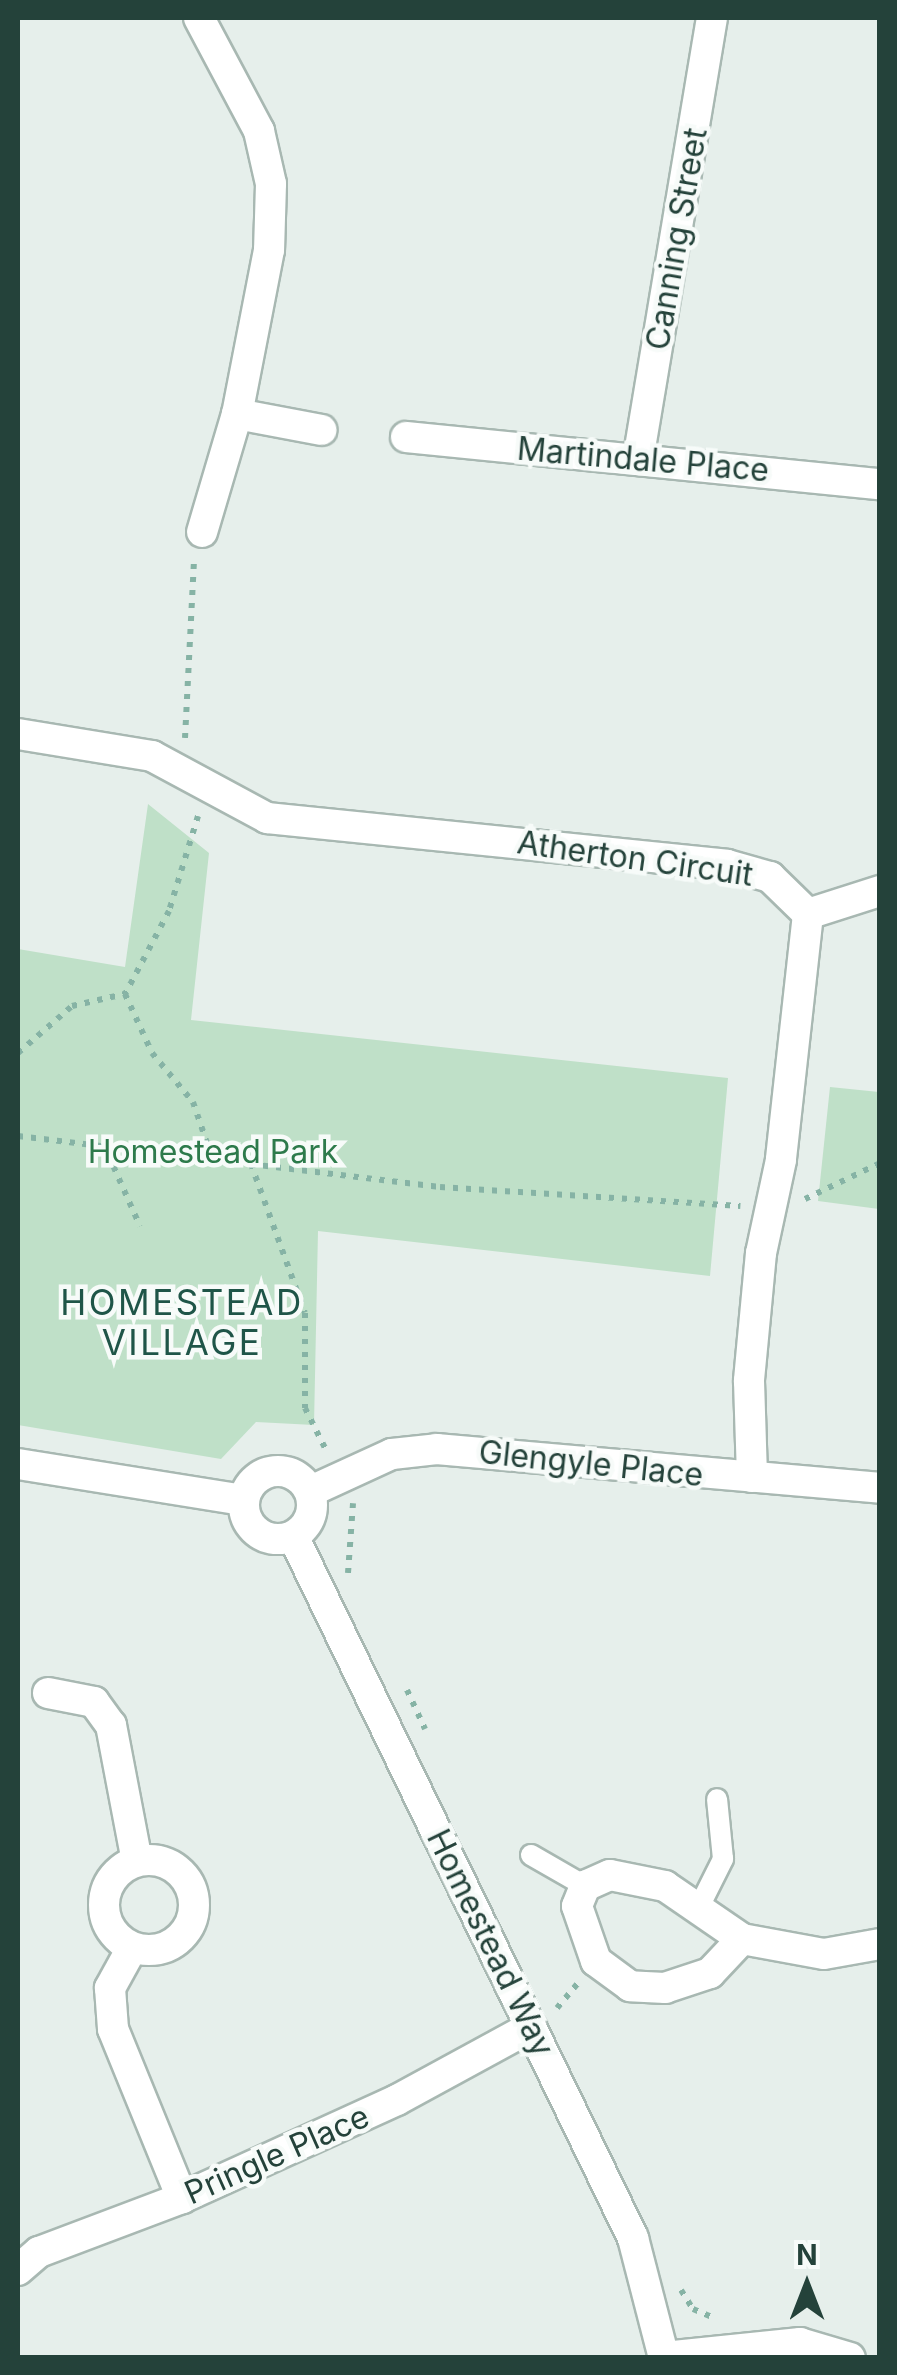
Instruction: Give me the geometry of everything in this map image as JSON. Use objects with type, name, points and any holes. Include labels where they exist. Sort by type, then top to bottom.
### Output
[{"type":"street","points":[[199,18],[259,131],[271,184],[268,250],[237,414],[202,532]]},
{"type":"street","name":"Canning Street","points":[[638,460],[712,18]]},
{"type":"street","points":[[237,414],[322,430]]},
{"type":"street","name":"Martindale Place","points":[[406,437],[880,484]]},
{"type":"street","name":"Atherton Circuit","points":[[18,734],[152,756],[266,818],[727,865],[770,877],[808,914]]},
{"type":"street","points":[[752,1477],[749,1382],[808,914],[880,891]]},
{"type":"street","name":"Glengyle Place","points":[[310,1491],[392,1454],[437,1449],[880,1488]]},
{"type":"street","points":[[18,1464],[242,1500]]},
{"type":"street","points":[[276,1470],[299,1477],[310,1491],[312,1517],[294,1538],[271,1540],[250,1528],[242,1500],[254,1478],[276,1470]]},
{"type":"street","name":"Homestead Way","points":[[294,1538],[633,2238],[664,2357]]},
{"type":"street","points":[[48,1693],[94,1702],[110,1725],[136,1856]]},
{"type":"street","points":[[136,1856],[178,1875],[194,1910],[189,1936],[171,1949],[132,1948],[106,1913],[106,1886],[119,1864],[136,1856]]},
{"type":"street","points":[[742,1939],[710,1973],[665,1988],[630,1986],[596,1961],[577,1906],[585,1886],[610,1875],[665,1886],[742,1939],[824,1954],[880,1944]]},
{"type":"street","points":[[132,1948],[110,1988],[113,2029],[182,2198]]},
{"type":"street","name":"Pringle Place","points":[[18,2270],[40,2252],[182,2198],[397,2100],[531,2027]]},
{"type":"street","points":[[664,2357],[800,2342],[850,2358]]},
{"type":"lane","points":[[699,1907],[723,1859],[717,1799]]},
{"type":"lane","points":[[531,1855],[585,1886]]},
{"type":"path","points":[[126,994],[169,911],[205,784],[180,726],[190,573],[202,532]]},
{"type":"path","points":[[18,1052],[72,1006],[126,994]]},
{"type":"path","points":[[126,994],[152,1053],[194,1102],[211,1155]]},
{"type":"path","points":[[18,1136],[211,1155],[251,1164],[440,1187],[771,1209],[880,1163]]},
{"type":"path","points":[[104,1143],[140,1226]]},
{"type":"path","points":[[251,1164],[305,1312],[306,1408],[344,1476],[356,1512],[345,1552],[349,1580]]},
{"type":"path","points":[[399,1677],[429,1740]]},
{"type":"path","points":[[548,1991],[565,2023]]},
{"type":"path","points":[[673,2272],[693,2309],[718,2321],[723,2350]]},
{"type":"green space","name":"Homestead Park","points":[[148,804],[209,853],[191,1020],[728,1078],[710,1276],[318,1231],[314,1425],[256,1422],[221,1459],[18,1425],[18,949],[125,967]]},
{"type":"green space","points":[[830,1087],[879,1092],[879,1209],[818,1201]]},
{"type":"district","name":"HOMESTEAD VILLAGE","points":[[182,1322]]}]
